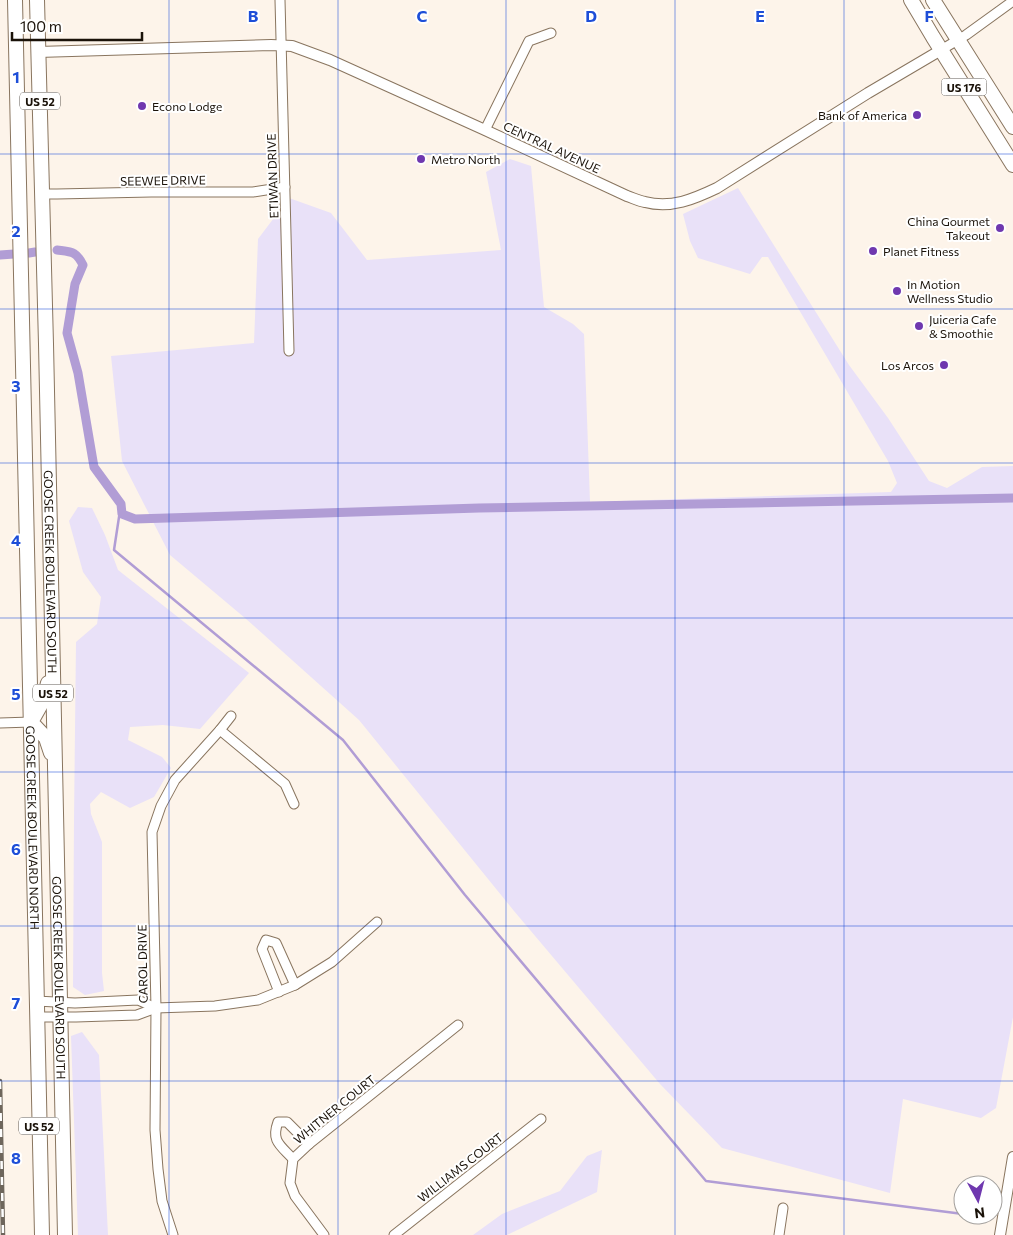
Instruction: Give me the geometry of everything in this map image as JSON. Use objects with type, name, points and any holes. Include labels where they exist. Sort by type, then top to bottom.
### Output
[{"type":"main road","name":"GOOSE CREEK BOULEVARD SOUTH","points":[[37,0],[65,1235]]},
{"type":"main road","name":"US 176","points":[[911,0],[1013,165]]},
{"type":"main road","points":[[933,0],[1013,127]]},
{"type":"main road","points":[[15,5],[24,35],[38,52],[24,68],[17,98]]},
{"type":"main road","name":"GOOSE CREEK BOULEVARD NORTH","points":[[15,5],[42,1235]]},
{"type":"main road","points":[[53,663],[44,699],[31,722],[46,738],[51,751],[55,773]]},
{"type":"street","name":"ETIWAN DRIVE","points":[[280,0],[289,351]]},
{"type":"street","name":"CENTRAL AVENUE","points":[[38,52],[292,46],[330,60],[627,196],[647,203],[674,204],[694,199],[717,188],[868,93],[958,40],[1013,2]]},
{"type":"street","points":[[485,130],[529,41],[551,33]]},
{"type":"street","name":"SEEWEE DRIVE","points":[[42,194],[253,192],[285,187]]},
{"type":"street","name":"CAROL DRIVE","points":[[173,1235],[162,1201],[155,1130],[156,1008],[152,832],[175,780],[231,716]]},
{"type":"street","points":[[0,723],[31,722]]},
{"type":"street","points":[[220,730],[285,784],[294,804]]},
{"type":"street","points":[[36,1017],[138,1015],[156,1008],[215,1006],[258,1000],[295,985],[332,962],[377,922]]},
{"type":"street","points":[[279,992],[262,949],[266,940],[276,943],[295,985]]},
{"type":"street","points":[[36,1001],[138,1000],[156,1008]]},
{"type":"street","name":"WHITNER COURT","points":[[324,1235],[296,1196],[290,1183],[293,1159],[309,1144],[458,1025]]},
{"type":"street","name":"WILLIAMS COURT","points":[[394,1235],[541,1119]]},
{"type":"street","points":[[293,1159],[276,1141],[275,1130],[278,1122],[287,1122],[309,1144]]},
{"type":"street","points":[[1000,1235],[1013,1157]]},
{"type":"street","points":[[779,1235],[783,1208]]},
{"type":"shaded area","points":[[510,159],[531,166],[544,307],[573,324],[584,334],[590,502],[891,492],[897,483],[888,461],[768,257],[762,257],[750,274],[698,258],[690,241],[683,214],[738,188],[849,365],[888,418],[929,481],[947,488],[982,467],[1013,466],[1013,1017],[996,1108],[981,1118],[903,1099],[890,1193],[722,1148],[660,1084],[514,911],[359,720],[245,618],[170,555],[122,461],[111,356],[254,343],[258,239],[289,198],[331,213],[367,260],[501,250],[486,172]]},
{"type":"shaded area","points":[[78,507],[92,508],[105,535],[118,570],[249,673],[200,729],[163,725],[130,727],[128,740],[162,757],[171,768],[154,797],[130,808],[101,792],[90,804],[91,814],[102,842],[102,973],[104,991],[85,995],[73,987],[76,642],[97,624],[101,597],[83,572],[69,521]]},
{"type":"shaded area","points":[[82,1032],[99,1055],[108,1235],[78,1235],[71,1036]]},
{"type":"shaded area","points":[[602,1150],[597,1192],[507,1235],[473,1235],[502,1214],[560,1191],[587,1156]]},
{"type":"waterway","points":[[57,250],[73,253],[83,265],[75,284],[67,333],[78,373],[94,467],[121,504],[122,514],[135,519],[479,508],[1013,498]]},
{"type":"waterway","points":[[29,253],[35,252]]},
{"type":"waterway","points":[[0,255],[14,254]]},
{"type":"waterway","points":[[121,504],[114,550],[343,740],[465,895],[706,1181],[953,1213]]},
{"type":"railway","points":[[0,1081],[3,1235]]},
{"type":"place","name":"Econo Lodge","points":[[142,106]]},
{"type":"place","name":"Bank of America","points":[[917,115]]},
{"type":"place","name":"Metro North","points":[[421,159]]},
{"type":"place","name":"China Gourmet Takeout","points":[[1000,228]]},
{"type":"place","name":"Planet Fitness","points":[[873,251]]},
{"type":"place","name":"In Motion Wellness Studio","points":[[897,291]]},
{"type":"place","name":"Juiceria Cafe & Smoothie","points":[[919,326]]},
{"type":"place","name":"Los Arcos","points":[[944,365]]}]
